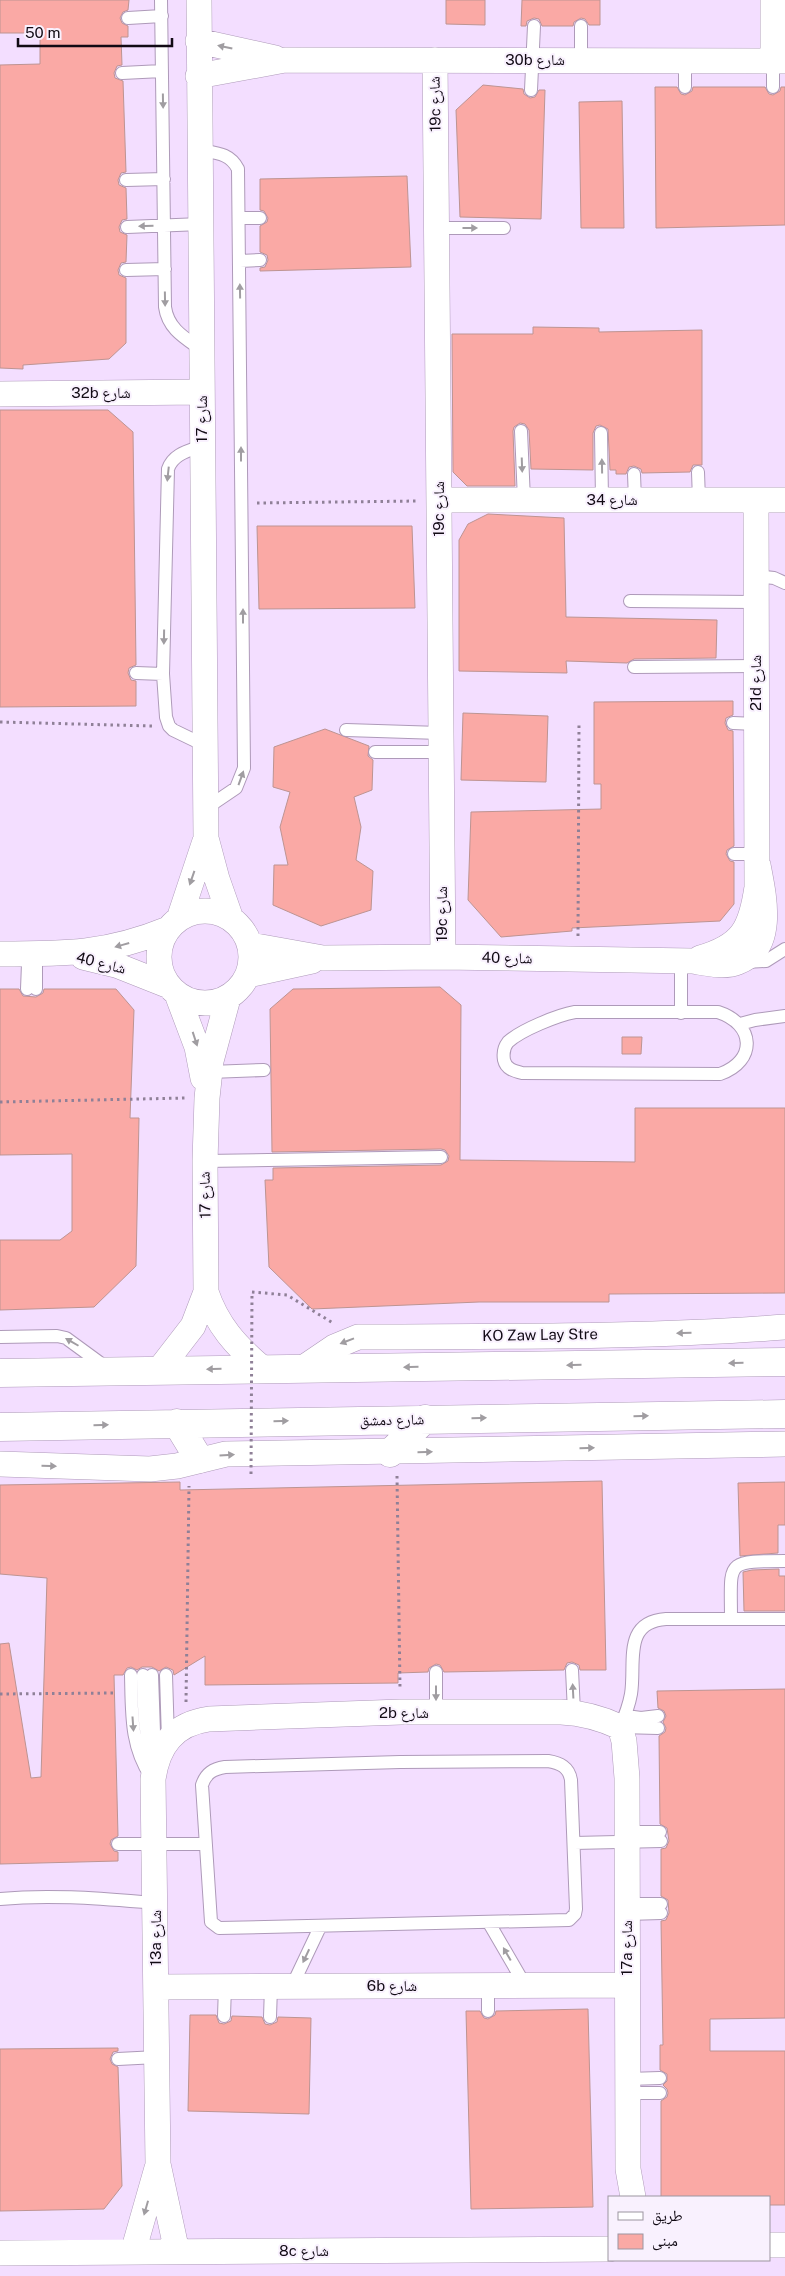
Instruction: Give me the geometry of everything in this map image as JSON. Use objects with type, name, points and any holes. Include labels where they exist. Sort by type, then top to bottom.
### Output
[{"type":"main road","points":[[0,1373],[785,1362]]},
{"type":"main road","name":"شارع دمشق","points":[[0,1426],[785,1414]]},
{"type":"main road","points":[[393,1453],[425,1419]]},
{"type":"main road","points":[[177,1423],[194,1461]]},
{"type":"street","name":"شارع 17","points":[[199,0],[198,76],[206,838],[217,879],[231,919]]},
{"type":"street","points":[[773,0],[779,61]]},
{"type":"street","name":"30b شارع","points":[[198,41],[285,60]]},
{"type":"street","name":"30b شارع","points":[[198,76],[285,60],[779,61]]},
{"type":"street","name":"19c شارع","points":[[435,60],[436,228],[443,381],[439,500],[442,957]]},
{"type":"street","name":"32b شارع","points":[[0,394],[202,392]]},
{"type":"street","name":"شارع 34","points":[[439,500],[534,503],[602,500],[785,500]]},
{"type":"street","name":"21d شارع","points":[[686,961],[724,950],[734,944],[743,934],[754,911],[744,724],[756,666],[756,500]]},
{"type":"street","name":"شارع 17","points":[[174,924],[206,838]]},
{"type":"street","name":"21d شارع","points":[[738,962],[759,945],[764,928],[764,905],[750,858]]},
{"type":"street","points":[[205,910],[219,912],[231,919],[243,930],[250,945],[251,960],[248,975],[240,988],[228,998],[211,1003],[193,1002],[173,990],[161,973],[159,958],[161,942],[174,924],[191,913],[205,910]]},
{"type":"street","name":"شارع 40","points":[[0,954],[60,954],[116,947],[174,924]]},
{"type":"street","name":"شارع 40","points":[[250,945],[323,958],[442,957],[686,961]]},
{"type":"street","name":"شارع 40","points":[[60,954],[116,965],[173,990]]},
{"type":"street","name":"شارع 40","points":[[248,975],[323,958]]},
{"type":"street","points":[[686,961],[722,964],[738,962]]},
{"type":"street","name":"شارع 17","points":[[173,990],[198,1047],[206,1098]]},
{"type":"street","name":"شارع 17","points":[[158,1370],[193,1326],[206,1292],[206,1098],[210,1072],[228,998]]},
{"type":"street","name":"شارع 17","points":[[206,1292],[221,1326],[232,1341],[262,1368]]},
{"type":"street","name":"KO Zaw Lay Stre","points":[[303,1368],[341,1342],[358,1337],[615,1335],[721,1332],[785,1327]]},
{"type":"street","points":[[0,1464],[150,1468],[226,1454],[393,1453],[785,1444]]},
{"type":"street","name":"2b شارع","points":[[164,1752],[210,1719],[401,1712],[436,1714],[574,1712],[623,1721]]},
{"type":"street","name":"17a شارع","points":[[623,1721],[627,1909],[628,2169],[633,2196]]},
{"type":"street","name":"13a شارع","points":[[164,1752],[154,1844],[158,2164],[177,2252]]},
{"type":"street","name":"6b شارع","points":[[156,1987],[627,1985]]},
{"type":"street","name":"13a شارع","points":[[133,2252],[158,2164]]},
{"type":"street","name":"17a شارع","points":[[621,2196],[628,2169]]},
{"type":"street","points":[[770,2245],[785,2245]]},
{"type":"street","name":"8c شارع","points":[[0,2253],[608,2249]]},
{"type":"lane","points":[[161,0],[165,307],[168,320],[176,332],[202,350]]},
{"type":"lane","points":[[128,18],[162,16]]},
{"type":"lane","points":[[530,90],[534,26]]},
{"type":"lane","points":[[580,26],[580,60]]},
{"type":"lane","points":[[685,60],[685,87]]},
{"type":"lane","points":[[773,87],[779,61]]},
{"type":"lane","points":[[122,72],[162,71]]},
{"type":"lane","points":[[200,150],[224,155],[235,163],[239,176],[240,218],[244,768],[236,788],[205,809]]},
{"type":"lane","points":[[126,180],[164,179]]},
{"type":"lane","points":[[240,218],[260,218]]},
{"type":"lane","points":[[127,227],[201,224]]},
{"type":"lane","points":[[436,228],[504,228]]},
{"type":"lane","points":[[240,261],[260,260]]},
{"type":"lane","points":[[126,270],[165,269]]},
{"type":"lane","points":[[521,431],[534,503]]},
{"type":"lane","points":[[601,433],[602,500]]},
{"type":"lane","points":[[202,446],[173,459],[168,470],[163,674],[165,712],[168,726],[204,745]]},
{"type":"lane","points":[[698,472],[699,500]]},
{"type":"lane","points":[[634,474],[635,500]]},
{"type":"lane","points":[[756,576],[774,578],[785,583]]},
{"type":"lane","points":[[630,601],[756,602]]},
{"type":"lane","points":[[634,667],[756,666]]},
{"type":"lane","points":[[136,673],[163,674]]},
{"type":"lane","points":[[346,730],[441,743]]},
{"type":"lane","points":[[375,752],[441,743]]},
{"type":"lane","points":[[738,962],[766,961],[785,949]]},
{"type":"lane","points":[[31,989],[32,954]]},
{"type":"lane","points":[[681,1013],[686,961]]},
{"type":"lane","points":[[575,1012],[718,1012],[731,1016],[740,1024],[746,1036],[746,1049],[742,1061],[732,1070],[720,1074],[522,1073],[512,1070],[504,1063],[503,1052],[507,1043],[560,1015],[575,1012]]},
{"type":"lane","points":[[740,1024],[770,1017],[785,1016]]},
{"type":"lane","points":[[210,1072],[264,1070]]},
{"type":"lane","points":[[205,1161],[441,1157]]},
{"type":"lane","points":[[0,1337],[57,1336],[66,1338],[111,1371]]},
{"type":"lane","points":[[732,1619],[732,1574],[735,1566],[742,1562],[750,1561],[785,1561]]},
{"type":"lane","points":[[658,1722],[623,1721],[631,1693],[633,1652],[639,1631],[656,1620],[785,1619]]},
{"type":"lane","points":[[572,1670],[574,1712]]},
{"type":"lane","points":[[436,1672],[436,1714]]},
{"type":"lane","points":[[142,1675],[144,1723],[150,1751],[164,1752],[144,1767],[134,1739],[132,1692],[142,1675]]},
{"type":"lane","points":[[164,1752],[166,1675]]},
{"type":"lane","points":[[400,1762],[557,1762],[565,1767],[570,1775],[576,1909],[573,1918],[565,1922],[219,1928],[214,1926],[210,1918],[206,1844],[202,1785],[210,1772],[217,1768],[400,1762]]},
{"type":"lane","points":[[574,1843],[626,1837],[661,1837]]},
{"type":"lane","points":[[118,1844],[206,1844]]},
{"type":"lane","points":[[0,1899],[25,1896],[156,1903]]},
{"type":"lane","points":[[627,1909],[661,1908]]},
{"type":"lane","points":[[489,1923],[525,1985]]},
{"type":"lane","points":[[270,2017],[282,1986],[320,1927]]},
{"type":"lane","points":[[488,1985],[488,2011]]},
{"type":"lane","points":[[224,2016],[225,1986]]},
{"type":"lane","points":[[118,2059],[157,2057]]},
{"type":"lane","points":[[628,2086],[660,2078]]},
{"type":"lane","points":[[628,2086],[660,2093]]},
{"type":"path","points":[[242,503],[439,500]]},
{"type":"path","points":[[0,722],[168,726]]},
{"type":"path","points":[[578,960],[579,722]]},
{"type":"path","points":[[0,1102],[206,1098]]},
{"type":"path","points":[[251,1474],[252,1292],[287,1295],[358,1337]]},
{"type":"path","points":[[393,1453],[401,1712]]},
{"type":"path","points":[[164,1752],[194,1461]]},
{"type":"path","points":[[0,1694],[132,1692]]},
{"type":"building","points":[[0,0],[129,0],[128,10],[123,12],[120,18],[122,23],[128,26],[128,37],[121,37],[122,65],[117,66],[114,73],[115,78],[123,81],[126,172],[121,173],[118,180],[119,185],[126,188],[127,219],[122,220],[119,227],[120,232],[127,235],[126,262],[121,263],[118,270],[119,275],[126,278],[126,343],[109,359],[23,365],[23,369],[0,368],[0,65],[40,64],[40,33],[0,33]]},
{"type":"building","points":[[446,0],[485,0],[485,25],[446,24]]},
{"type":"building","points":[[522,0],[600,0],[600,25],[589,25],[585,19],[581,18],[574,22],[573,26],[542,26],[539,19],[534,18],[527,21],[526,26],[521,26]]},
{"type":"building","points":[[483,85],[523,89],[524,94],[530,98],[535,97],[539,90],[545,90],[541,219],[460,217],[456,110]]},
{"type":"building","points":[[655,87],[677,87],[681,94],[685,95],[692,91],[693,87],[765,87],[769,94],[773,95],[780,91],[781,87],[785,87],[785,225],[656,228]]},
{"type":"building","points":[[622,101],[624,228],[581,228],[579,102]]},
{"type":"building","points":[[407,176],[411,267],[260,271],[260,268],[265,267],[268,260],[267,255],[260,252],[260,226],[267,222],[268,218],[264,211],[260,210],[260,179]]},
{"type":"building","points":[[533,327],[599,328],[599,332],[702,330],[702,465],[693,465],[690,472],[642,473],[641,469],[634,466],[629,467],[626,474],[616,474],[616,470],[610,470],[608,429],[600,425],[596,426],[593,433],[593,470],[531,469],[529,430],[525,424],[520,423],[514,427],[513,431],[515,486],[467,486],[453,472],[452,334],[533,334]]},
{"type":"building","points":[[0,410],[108,410],[133,432],[136,665],[129,668],[128,673],[131,680],[136,681],[136,706],[0,707]]},
{"type":"building","points":[[488,514],[564,518],[566,617],[717,620],[716,658],[634,659],[627,663],[566,661],[567,673],[459,671],[459,540],[468,524]]},
{"type":"building","points":[[257,526],[412,526],[415,608],[259,609]]},
{"type":"building","points":[[733,701],[733,715],[726,718],[725,723],[728,730],[733,731],[734,846],[727,850],[726,854],[730,861],[734,862],[734,904],[720,921],[572,928],[572,931],[501,937],[468,900],[471,812],[601,809],[601,784],[594,784],[594,702]]},
{"type":"building","points":[[463,713],[548,716],[546,782],[461,780]]},
{"type":"building","points":[[325,729],[369,746],[368,756],[373,760],[372,790],[354,797],[361,827],[356,860],[373,871],[371,910],[321,926],[273,905],[274,865],[288,865],[280,827],[290,792],[273,787],[274,747]]},
{"type":"building","points":[[440,987],[461,1005],[460,1160],[635,1162],[635,1108],[785,1108],[785,1293],[609,1294],[609,1302],[479,1302],[312,1309],[269,1267],[265,1180],[273,1180],[273,1168],[441,1165],[448,1161],[449,1156],[445,1150],[441,1149],[272,1152],[270,1009],[293,989]]},
{"type":"building","points":[[0,989],[19,989],[23,996],[36,997],[43,993],[44,989],[116,989],[134,1010],[130,1118],[139,1118],[136,1266],[94,1307],[0,1310],[0,1240],[60,1240],[72,1231],[72,1154],[0,1155]]},
{"type":"building","points":[[622,1037],[642,1037],[641,1054],[622,1054]]},
{"type":"building","points":[[602,1481],[606,1670],[580,1670],[579,1665],[572,1662],[567,1663],[564,1670],[444,1672],[440,1665],[436,1664],[429,1668],[428,1672],[398,1673],[398,1683],[205,1685],[205,1656],[174,1675],[173,1670],[166,1667],[159,1671],[152,1667],[142,1667],[137,1670],[131,1667],[127,1668],[123,1675],[114,1675],[118,1836],[111,1840],[110,1844],[114,1851],[118,1852],[118,1861],[0,1864],[0,1644],[9,1643],[31,1778],[41,1777],[47,1578],[0,1574],[0,1485],[180,1482],[180,1490]]},
{"type":"building","points":[[785,1482],[785,1525],[778,1525],[778,1553],[740,1556],[738,1483]]},
{"type":"building","points":[[779,1569],[779,1576],[785,1576],[785,1611],[744,1611],[743,1572]]},
{"type":"building","points":[[785,1689],[785,2018],[710,2019],[710,2051],[785,2051],[785,2205],[770,2205],[770,2196],[661,2196],[661,2101],[667,2097],[668,2093],[663,2085],[667,2081],[667,2074],[660,2070],[660,2045],[663,2045],[661,1921],[666,1920],[669,1913],[668,1900],[661,1896],[661,1849],[666,1848],[669,1841],[667,1828],[660,1824],[659,1736],[665,1732],[666,1728],[663,1722],[666,1716],[664,1711],[658,1708],[657,1691]]},
{"type":"building","points":[[588,2009],[593,2207],[471,2209],[466,2011],[480,2011],[484,2018],[488,2019],[495,2015],[496,2011]]},
{"type":"building","points":[[190,2015],[216,2015],[219,2023],[224,2024],[231,2021],[232,2016],[262,2017],[265,2024],[270,2025],[277,2022],[278,2017],[311,2018],[309,2114],[188,2111]]},
{"type":"building","points":[[118,2048],[118,2051],[113,2052],[110,2059],[112,2064],[118,2067],[122,2186],[104,2209],[0,2211],[0,2049]]}]
